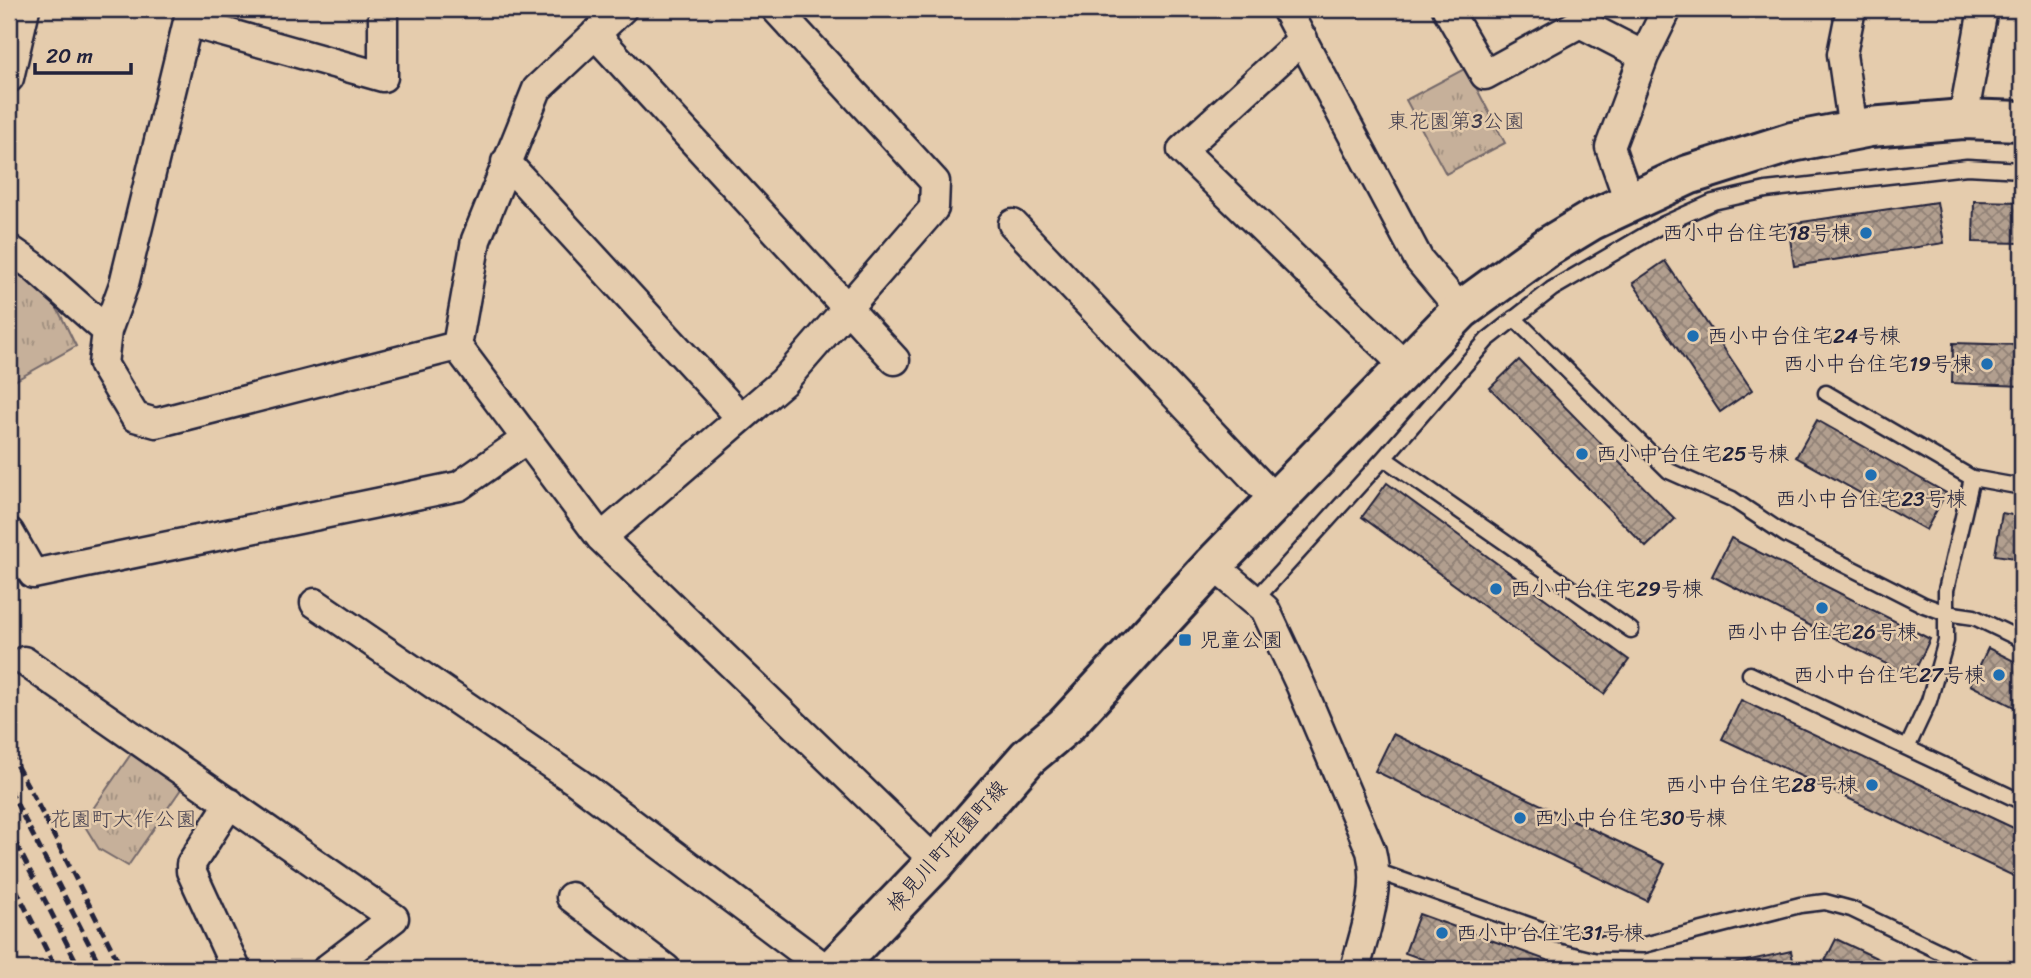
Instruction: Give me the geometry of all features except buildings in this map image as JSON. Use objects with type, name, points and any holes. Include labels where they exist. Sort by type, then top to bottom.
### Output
[{"type":"street","points":[[9,78],[25,9]]},
{"type":"street","points":[[383,9],[383,77],[189,15],[124,284],[107,331],[103,364],[135,417],[156,423],[457,346]]},
{"type":"street","points":[[622,9],[537,89],[476,240],[457,346],[601,538],[936,862]]},
{"type":"street","points":[[601,538],[783,382],[934,208],[935,182],[776,9]]},
{"type":"street","points":[[1286,9],[1419,260],[1461,310]]},
{"type":"street","points":[[1447,9],[1485,75],[1580,23],[1644,56]]},
{"type":"street","points":[[1630,204],[1609,147],[1644,56],[1667,9]]},
{"type":"street","points":[[1851,9],[1842,54],[1853,130]]},
{"type":"street","points":[[1963,119],[1983,9]]},
{"type":"street","points":[[595,34],[895,360]]},
{"type":"street","points":[[1303,39],[1182,150],[1406,367]]},
{"type":"street","name":"検見川町花園町線","points":[[833,969],[936,862],[1028,757],[1065,726],[1213,565],[1461,310],[1549,246],[1591,220],[1688,175],[1792,142],[1853,130],[1963,119],[2022,121]]},
{"type":"street","points":[[506,162],[741,418]]},
{"type":"street","points":[[1013,224],[1276,501]]},
{"type":"street","points":[[9,249],[32,264],[107,331]]},
{"type":"street","points":[[9,532],[33,574],[459,486],[525,440]]},
{"type":"street","points":[[1213,565],[1265,609],[1371,851],[1376,870],[1371,906],[1355,969]]},
{"type":"street","points":[[315,603],[577,782],[826,969]]},
{"type":"street","points":[[23,661],[394,918],[327,969]]},
{"type":"street","points":[[230,803],[191,864],[191,871],[236,969]]},
{"type":"street","points":[[571,897],[666,969]]},
{"type":"lane","points":[[1255,600],[1487,340],[1552,289],[1662,225],[1713,202],[1766,190],[1967,166],[2022,170]]},
{"type":"lane","points":[[1514,318],[1669,471],[1732,499],[1787,535],[1946,614],[1973,617],[2022,640]]},
{"type":"lane","points":[[1826,393],[1972,478],[2022,487]]},
{"type":"lane","points":[[1384,458],[1631,630]]},
{"type":"lane","points":[[1907,748],[1929,701],[1946,641],[1946,590],[1972,478]]},
{"type":"lane","points":[[1750,674],[2022,802]]},
{"type":"lane","points":[[1376,870],[1549,932],[1597,944],[1644,945],[1800,905],[1825,902],[1851,909],[1976,969]]},
{"type":"green space","name":"東花園第3公園","points":[[1466,68],[1505,143],[1446,174],[1406,100]]},
{"type":"green space","points":[[9,267],[22,271],[43,287],[76,346],[9,384]]},
{"type":"green space","name":"花園町大作公園","points":[[131,754],[181,789],[128,866],[99,849],[83,823]]},
{"type":"railway","points":[[9,752],[122,969]]},
{"type":"railway","points":[[9,789],[102,969]]},
{"type":"railway","points":[[9,830],[80,969]]},
{"type":"railway","points":[[9,875],[56,969]]},
{"type":"place","name":"西小中台住宅18号棟","points":[[1866,233]]},
{"type":"place","name":"西小中台住宅24号棟","points":[[1693,336]]},
{"type":"place","name":"西小中台住宅19号棟","points":[[1987,364]]},
{"type":"place","name":"西小中台住宅25号棟","points":[[1582,454]]},
{"type":"place","name":"西小中台住宅23号棟","points":[[1871,475]]},
{"type":"place","name":"西小中台住宅29号棟","points":[[1496,589]]},
{"type":"place","name":"西小中台住宅26号棟","points":[[1822,608]]},
{"type":"place","name":"児童公園","points":[[1185,640]]},
{"type":"place","name":"西小中台住宅27号棟","points":[[1999,675]]},
{"type":"place","name":"西小中台住宅28号棟","points":[[1872,785]]},
{"type":"place","name":"西小中台住宅30号棟","points":[[1520,818]]},
{"type":"place","name":"西小中台住宅31号棟","points":[[1442,933]]}]
